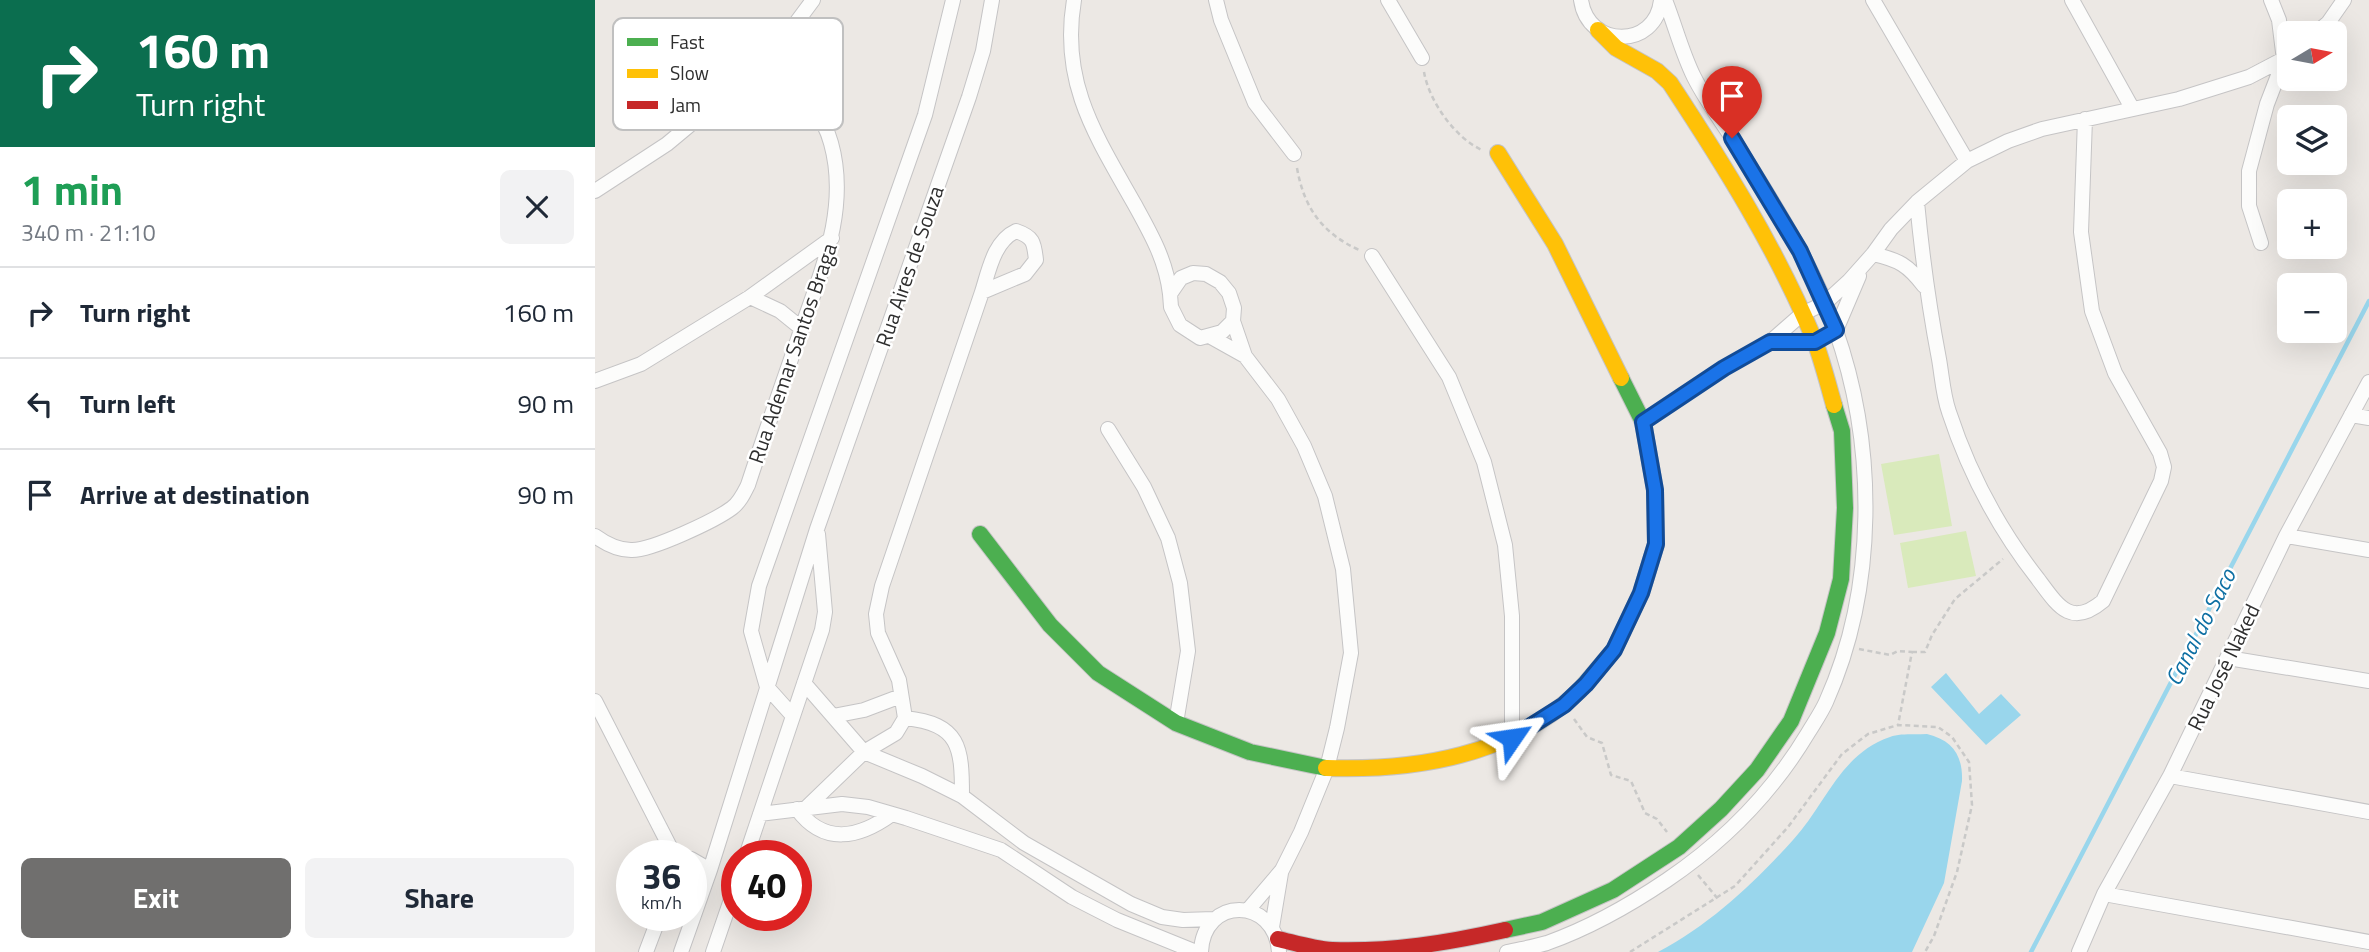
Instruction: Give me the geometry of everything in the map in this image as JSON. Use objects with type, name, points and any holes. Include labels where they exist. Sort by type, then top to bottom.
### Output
[{"type":"street","points":[[800,18],[813,0]]},
{"type":"street","points":[[793,716],[767,687],[751,631],[759,586],[925,115],[953,0]]},
{"type":"street","name":"Rua Aires de Souza","points":[[707,877],[817,529],[969,96],[983,51],[992,0]]},
{"type":"street","points":[[1074,0],[1070,23],[1072,71],[1090,124],[1160,250],[1168,277],[1171,307],[1180,325],[1200,338],[1223,332],[1233,321]]},
{"type":"street","points":[[1216,0],[1221,20],[1255,103],[1294,154]]},
{"type":"street","points":[[1388,0],[1422,58]]},
{"type":"street","points":[[1598,30],[1610,36],[1637,34],[1648,27],[1656,17],[1663,0]]},
{"type":"street","points":[[1507,952],[1545,944],[1639,899],[1689,865],[1747,815],[1791,761],[1825,703],[1846,645],[1861,577],[1866,525],[1864,453],[1857,410],[1836,330],[1816,283],[1757,177],[1695,79],[1663,0]]},
{"type":"street","points":[[1873,0],[1967,161]]},
{"type":"street","points":[[2072,0],[2131,108]]},
{"type":"street","points":[[2271,0],[2279,21]]},
{"type":"street","points":[[2329,21],[2344,0]]},
{"type":"street","points":[[804,682],[864,752],[962,796],[1024,843],[1131,904],[1163,917],[1184,920],[1214,919],[1236,910],[1248,910],[1261,916],[1276,939],[1330,950],[1397,951],[1435,946],[1542,922],[1613,890],[1678,846],[1757,771],[1791,721],[1827,634],[1841,579],[1846,508],[1842,431],[1815,342],[1803,314],[1784,272],[1730,174],[1670,83],[1657,71],[1616,48],[1588,21],[1580,3]]},
{"type":"street","points":[[1643,422],[1724,368],[1770,342],[1803,314],[1825,303],[1874,254],[1891,229],[1917,202],[1967,161],[2008,141],[2085,119],[2179,99],[2249,77],[2277,63]]},
{"type":"street","points":[[2261,243],[2249,206],[2249,171],[2267,104],[2277,81]]},
{"type":"street","points":[[1917,202],[1925,287],[1948,410],[1980,491],[2015,550],[2059,607],[2075,614],[2089,612],[2103,601],[2161,481],[2164,467],[2160,453],[2115,373],[2092,311],[2081,232],[2085,119]]},
{"type":"street","points":[[595,191],[684,130]]},
{"type":"street","name":"Rua Ademar Santos Braga","points":[[595,536],[618,549],[626,550],[665,543],[732,508],[741,499],[832,238],[839,181],[831,141],[825,130]]},
{"type":"street","points":[[979,534],[1050,625],[1098,673],[1176,723],[1250,752],[1327,768],[1400,766],[1460,757],[1512,738],[1564,705],[1586,684],[1614,650],[1641,593],[1656,544],[1655,490],[1643,422],[1555,244],[1498,153]]},
{"type":"street","points":[[802,808],[864,752],[896,733],[905,718],[899,680],[878,633],[876,614],[881,586],[997,248],[1007,235],[1016,231],[1028,235],[1034,245],[1036,260],[1031,267],[1025,274],[982,292]]},
{"type":"street","points":[[595,381],[641,364],[750,297],[832,238]]},
{"type":"street","points":[[1160,250],[1175,264],[1193,273],[1206,274],[1220,282],[1229,293],[1234,309],[1233,321],[1245,356],[1278,399],[1304,446],[1325,496],[1343,569],[1350,653],[1327,768],[1282,870],[1248,910]]},
{"type":"street","points":[[1874,254],[1902,262],[1925,287]]},
{"type":"street","points":[[1372,256],[1449,377],[1484,462],[1505,545],[1512,616],[1512,738]]},
{"type":"street","points":[[1770,342],[1815,342],[1836,330],[1863,265]]},
{"type":"street","points":[[1170,294],[1181,278],[1193,273]]},
{"type":"street","points":[[1816,283],[1849,281]]},
{"type":"street","points":[[750,297],[780,311],[801,328]]},
{"type":"street","points":[[1211,337],[1245,356]]},
{"type":"street","name":"Rua José Naked","points":[[2079,952],[2104,894],[2170,776],[2286,536],[2369,382]]},
{"type":"street","points":[[2351,415],[2369,418]]},
{"type":"street","points":[[1108,429],[1144,487],[1168,538],[1180,583],[1188,651],[1176,723]]},
{"type":"street","name":"Rua Aires de Souza","points":[[751,840],[822,630],[825,612],[817,529]]},
{"type":"street","points":[[2286,536],[2369,550]]},
{"type":"street","points":[[2228,658],[2369,681]]},
{"type":"street","points":[[833,716],[865,710],[901,696]]},
{"type":"street","points":[[595,701],[665,840]]},
{"type":"street","points":[[905,718],[927,720],[940,725],[951,736],[960,752],[962,796]]},
{"type":"street","points":[[2170,776],[2369,812]]},
{"type":"street","points":[[760,814],[842,804],[868,807],[892,814],[1000,850],[1072,897],[1117,920],[1196,952]]},
{"type":"street","points":[[802,808],[806,822],[820,830],[837,834],[871,829],[892,814]]},
{"type":"street","points":[[1276,939],[1282,870]]},
{"type":"street","points":[[2104,894],[2369,942]]},
{"type":"street","points":[[1201,952],[1201,941],[1214,919]]},
{"type":"street","points":[[713,952],[721,929]]},
{"type":"street","points":[[646,952],[654,931]]},
{"type":"street","name":"Rua Aires de Souza","points":[[681,952],[685,931]]},
{"type":"path","points":[[1422,58],[1424,77],[1443,116],[1467,144],[1498,153]]},
{"type":"path","points":[[1294,154],[1300,185],[1310,208],[1324,228],[1339,241],[1372,256]]},
{"type":"path","points":[[1846,645],[1890,656],[1898,651],[1925,652],[1932,635],[1955,599],[2015,550]]},
{"type":"path","points":[[1898,725],[1912,652]]},
{"type":"path","points":[[1564,705],[1587,737],[1602,743],[1611,775],[1632,782],[1645,813],[1657,819],[1678,846]]},
{"type":"path","points":[[1630,952],[1735,886],[1788,827],[1842,754],[1868,734],[1898,725],[1937,727],[1952,737],[1969,762],[1972,805],[1957,872],[1934,936],[1925,952]]},
{"type":"path","points":[[1689,865],[1718,899]]},
{"type":"green space","points":[[1939,454],[1952,526],[1894,535],[1881,464]]},
{"type":"green space","points":[[1966,531],[1976,576],[1908,588],[1900,543]]},
{"type":"water","points":[[1946,673],[1979,714],[2001,694],[2021,715],[1986,745],[1931,687]]},
{"type":"water","points":[[1927,734],[1943,740],[1954,750],[1958,756],[1962,781],[1944,883],[1912,952],[1658,952],[1713,916],[1762,872],[1805,826],[1835,781],[1858,755],[1894,736]]},
{"type":"waterway","name":"Canal do Saco","points":[[2031,952],[2369,301]]},
{"type":"traffic: fast","points":[[1579,691],[1614,650],[1641,593],[1656,544],[1655,490],[1643,422],[1621,378]]},
{"type":"traffic: fast","points":[[1505,930],[1542,922],[1613,890],[1679,847],[1721,809],[1757,770],[1791,721],[1827,633],[1841,579],[1845,508],[1842,431],[1834,405]]},
{"type":"traffic: fast","points":[[980,534],[1050,625],[1098,673],[1176,723],[1250,752],[1326,768]]},
{"type":"traffic: slow","points":[[1598,30],[1616,48],[1657,71],[1670,83],[1710,145],[1766,240],[1799,305],[1817,347],[1834,405]]},
{"type":"traffic: slow","points":[[1498,153],[1555,244],[1621,378]]},
{"type":"traffic: slow","points":[[1326,768],[1394,766],[1461,755],[1524,731],[1579,691]]},
{"type":"traffic: jam","points":[[1278,939],[1325,949],[1376,950],[1440,943],[1505,930]]},
{"type":"route","points":[[1512,738],[1564,705],[1586,684],[1614,650],[1641,593],[1656,544],[1655,490],[1643,422],[1684,393],[1770,342],[1815,342],[1836,330],[1800,251],[1732,138]]}]
